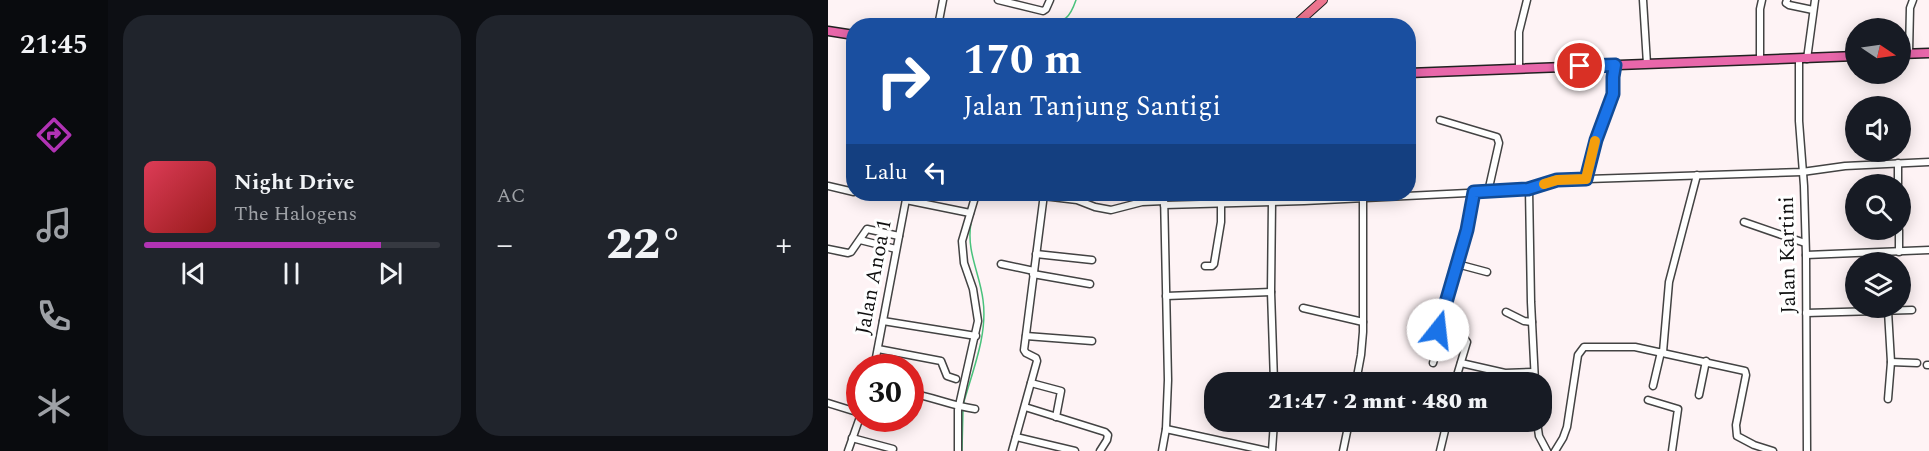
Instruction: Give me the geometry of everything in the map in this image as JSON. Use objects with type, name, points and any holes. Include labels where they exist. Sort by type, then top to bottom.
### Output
[{"type":"highway","points":[[828,31],[846,34]]},
{"type":"highway","points":[[1911,53],[1929,53]]},
{"type":"highway","points":[[1416,73],[1845,57]]},
{"type":"main road","points":[[1303,18],[1323,0]]},
{"type":"street","points":[[940,18],[944,0]]},
{"type":"street","points":[[998,0],[1012,1],[1043,11],[1050,0]]},
{"type":"street","points":[[1519,68],[1519,32],[1527,0]]},
{"type":"street","points":[[1643,0],[1647,64]]},
{"type":"street","points":[[1760,60],[1762,0]]},
{"type":"street","points":[[1787,0],[1786,3],[1789,5],[1813,10]]},
{"type":"street","name":"Jalan Kartini","points":[[1807,451],[1806,255],[1799,122],[1803,59],[1815,0]]},
{"type":"street","points":[[1909,18],[1913,0]]},
{"type":"street","points":[[1586,179],[1596,140],[1613,94],[1615,65]]},
{"type":"street","points":[[1440,120],[1497,137],[1499,143],[1488,192]]},
{"type":"street","points":[[1416,194],[1528,189],[1557,180],[1802,172],[1845,166],[1929,162]]},
{"type":"street","points":[[1898,163],[1898,174]]},
{"type":"street","points":[[1653,386],[1662,352],[1669,282],[1696,175]]},
{"type":"street","points":[[828,186],[846,190]]},
{"type":"street","points":[[1528,189],[1534,372]]},
{"type":"street","points":[[1433,363],[1441,333],[1438,330],[1467,230],[1474,192]]},
{"type":"street","name":"Jalan Anoa 1","points":[[877,354],[906,201]]},
{"type":"street","points":[[923,201],[970,213]]},
{"type":"street","points":[[958,451],[960,406],[978,321],[978,311],[965,268],[962,248],[962,238],[974,201]]},
{"type":"street","points":[[1012,451],[1037,359],[1024,351],[1042,201]]},
{"type":"street","points":[[1080,201],[1111,210],[1153,201]]},
{"type":"street","points":[[1162,451],[1166,429],[1168,380],[1164,201]]},
{"type":"street","points":[[1183,201],[1221,203],[1278,201]]},
{"type":"street","points":[[1358,372],[1363,322],[1363,201]]},
{"type":"street","points":[[1272,202],[1271,292],[1274,372]]},
{"type":"street","points":[[1205,266],[1214,264],[1221,222],[1221,203]]},
{"type":"street","points":[[1744,222],[1805,243]]},
{"type":"street","points":[[828,249],[848,253],[867,229],[899,236]]},
{"type":"street","points":[[860,240],[896,249]]},
{"type":"street","points":[[1899,240],[1899,252],[1929,250]]},
{"type":"street","points":[[1036,254],[1092,260]]},
{"type":"street","points":[[1806,255],[1845,254]]},
{"type":"street","points":[[1001,264],[1090,284]]},
{"type":"street","points":[[1457,264],[1487,272]]},
{"type":"street","points":[[1166,296],[1271,292]]},
{"type":"street","points":[[1302,308],[1363,322]]},
{"type":"street","points":[[1506,312],[1524,321],[1532,322]]},
{"type":"street","points":[[1806,313],[1845,312]]},
{"type":"street","points":[[1888,318],[1891,362],[1888,399]]},
{"type":"street","points":[[883,321],[976,336]]},
{"type":"street","points":[[1441,333],[1466,339],[1458,372]]},
{"type":"street","points":[[1026,336],[1092,341]]},
{"type":"street","points":[[1555,451],[1567,427],[1580,350],[1584,347],[1635,347],[1745,371],[1736,425],[1737,436],[1773,451]]},
{"type":"street","points":[[878,349],[941,361],[947,376],[956,379]]},
{"type":"street","points":[[1700,395],[1706,361]]},
{"type":"street","points":[[1891,362],[1917,363]]},
{"type":"street","points":[[1461,363],[1501,372]]},
{"type":"street","points":[[1031,383],[1061,391],[1056,417]]},
{"type":"street","points":[[924,396],[972,409]]},
{"type":"street","points":[[1648,400],[1678,409],[1672,451]]},
{"type":"street","points":[[828,403],[846,408]]},
{"type":"street","points":[[1025,407],[1106,433],[1107,440],[1100,451]]},
{"type":"street","points":[[1166,429],[1267,451]]},
{"type":"street","points":[[848,451],[854,432]]},
{"type":"street","points":[[1272,451],[1273,432]]},
{"type":"street","points":[[1343,451],[1347,432]]},
{"type":"street","points":[[1440,451],[1445,432]]},
{"type":"street","points":[[1538,432],[1547,451]]},
{"type":"street","points":[[1016,437],[1075,451]]},
{"type":"street","points":[[852,438],[893,449]]},
{"type":"waterway","points":[[1066,18],[1076,0]]},
{"type":"waterway","points":[[963,405],[981,340],[984,313],[970,243],[971,223]]},
{"type":"waterway","points":[[962,451],[963,410]]},
{"type":"slow traffic","points":[[1544,184],[1557,180],[1586,179],[1595,141]]},
{"type":"route","points":[[1438,330],[1467,230],[1474,192],[1528,189],[1557,180],[1586,179],[1596,140],[1613,94],[1615,65],[1580,66]]}]
